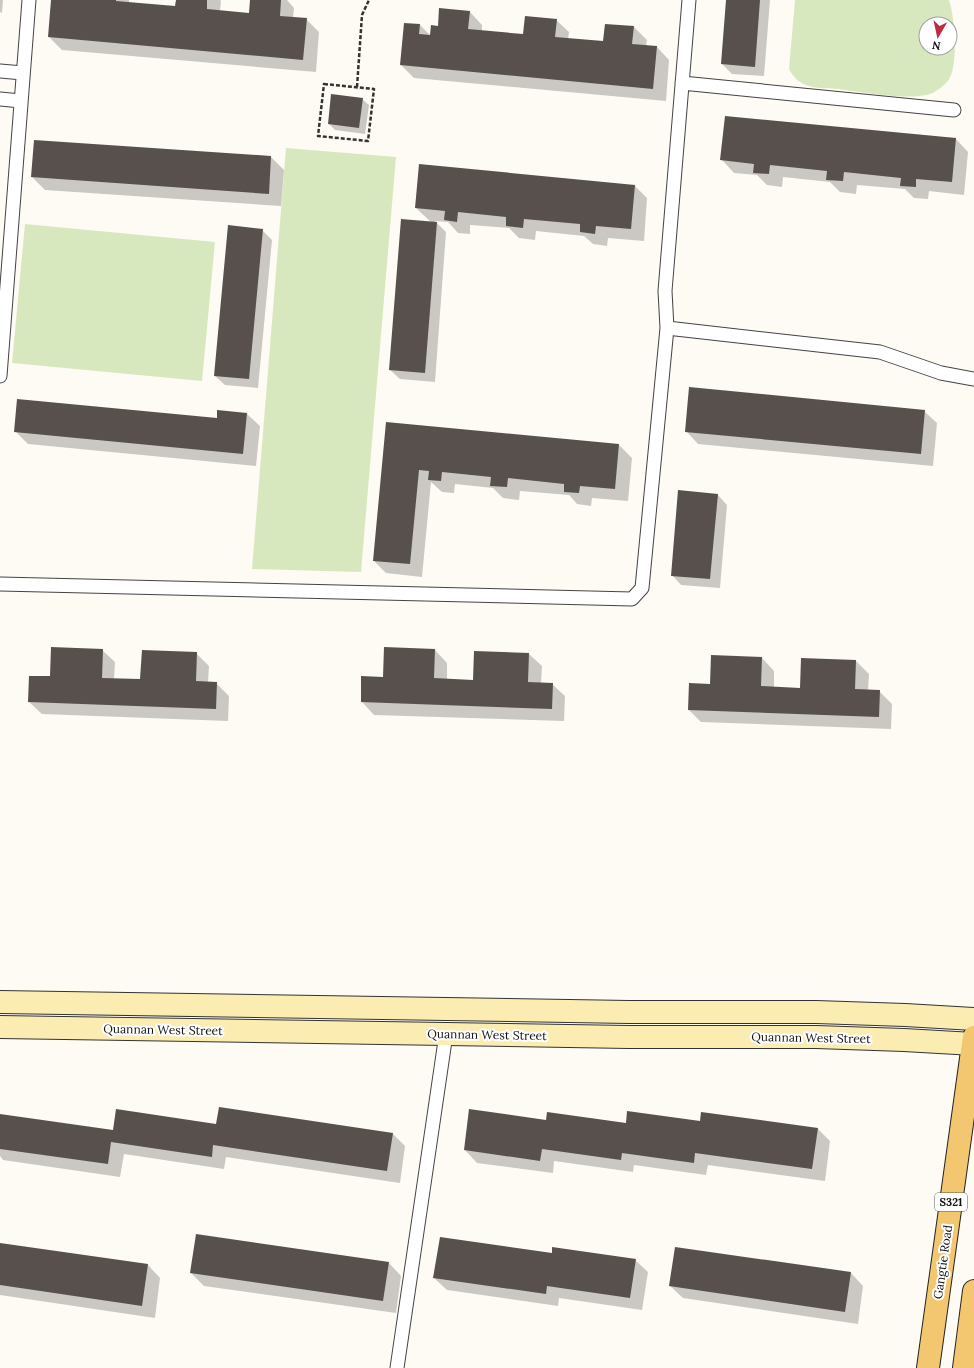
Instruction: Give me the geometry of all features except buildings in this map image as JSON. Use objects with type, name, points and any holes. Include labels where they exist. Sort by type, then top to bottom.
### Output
[{"type":"main road","points":[[0,1002],[630,1012],[816,1012],[974,1019]]},
{"type":"main road","name":"Quannan West Street","points":[[0,1027],[630,1037],[816,1037],[974,1042]]},
{"type":"main road","name":"Gangtie Road","points":[[928,1368],[974,1042]]},
{"type":"main road","points":[[964,1368],[974,1291]]},
{"type":"lane","points":[[0,376],[29,0]]},
{"type":"lane","points":[[0,584],[632,599],[642,588],[667,328],[665,292],[688,0]]},
{"type":"lane","points":[[0,71],[23,73]]},
{"type":"lane","points":[[682,83],[954,110]]},
{"type":"lane","points":[[0,99],[21,100]]},
{"type":"lane","points":[[667,328],[880,352],[941,373],[974,379]]},
{"type":"lane","points":[[397,1368],[446,1034]]},
{"type":"path","points":[[357,88],[362,15],[369,0]]},
{"type":"path","points":[[324,84],[357,88],[374,89],[368,141],[318,136],[324,84]]},
{"type":"green space","points":[[795,0],[949,0],[953,16],[918,16],[918,56],[955,56],[954,65],[948,81],[938,90],[917,96],[890,96],[813,87],[805,85],[792,75],[789,69]]},
{"type":"green space","points":[[286,148],[396,157],[361,572],[252,569]]},
{"type":"green space","points":[[25,224],[215,242],[202,381],[12,363]]}]
